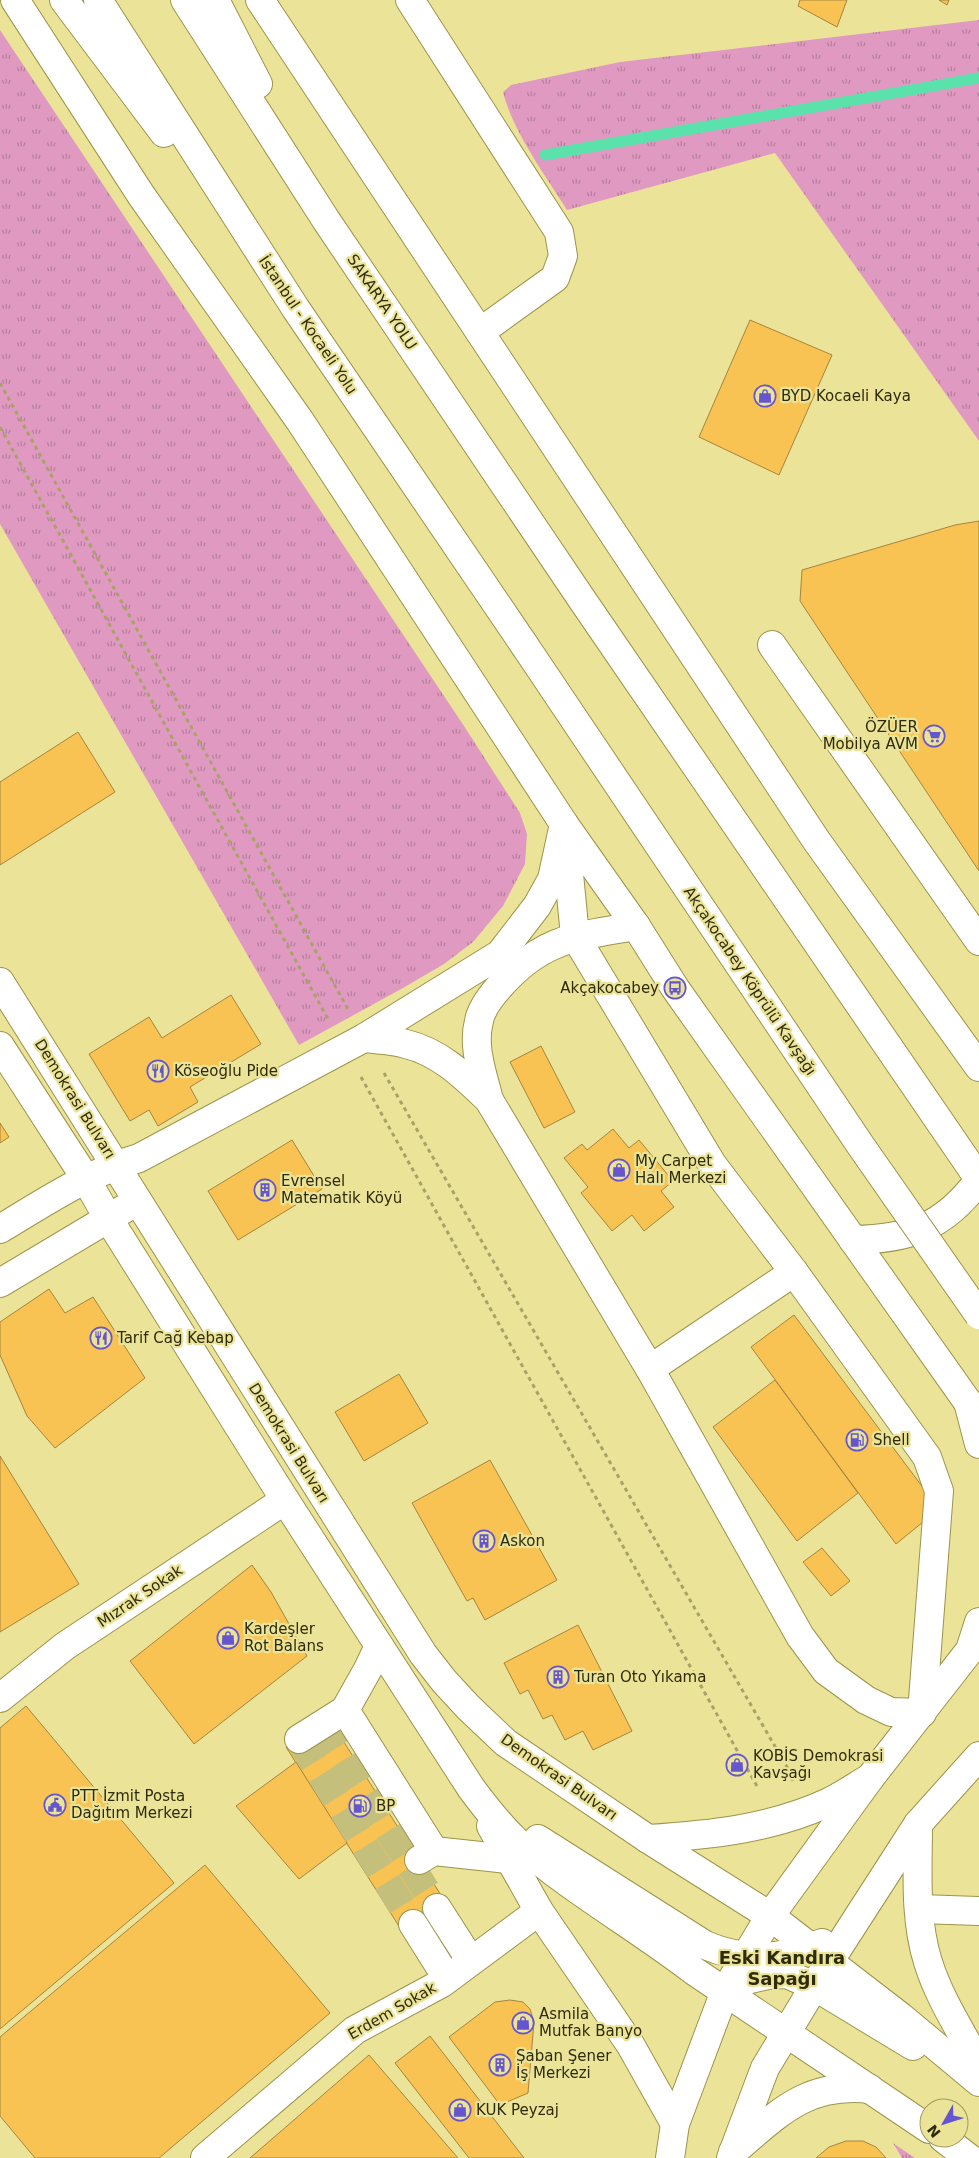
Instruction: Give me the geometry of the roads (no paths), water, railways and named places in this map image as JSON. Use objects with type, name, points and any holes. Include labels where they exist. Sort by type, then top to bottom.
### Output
[{"type":"main road","points":[[15,0],[141,195],[300,421],[564,824],[636,926],[675,988],[853,1240],[975,1404],[979,1444]]},
{"type":"main road","points":[[64,0],[296,309]]},
{"type":"main road","name":"İstanbul - Kocaeli Yolu","points":[[98,0],[296,309],[525,646]]},
{"type":"main road","name":"SAKARYA YOLU","points":[[185,0],[326,220],[583,601],[979,1180]]},
{"type":"main road","points":[[215,0],[326,220]]},
{"type":"main road","points":[[260,0],[816,840],[979,1067]]},
{"type":"main road","points":[[410,0],[559,232],[563,256],[555,278],[480,332]]},
{"type":"main road","points":[[772,645],[979,941]]},
{"type":"main road","name":"Akçakocabey Köprülü Kavşağı","points":[[525,646],[861,1146],[979,1315]]},
{"type":"main road","points":[[564,824],[575,936],[712,1164],[794,1272],[927,1457],[939,1490],[922,1713]]},
{"type":"main road","points":[[0,1229],[86,1179],[116,1164],[139,1158],[354,1043],[500,954],[537,906],[552,879],[564,824]]},
{"type":"main road","points":[[489,1100],[477,1046],[479,1020],[494,993],[517,966],[542,950],[575,936],[636,926]]},
{"type":"main road","name":"Demokrasi Bulvarı","points":[[0,982],[423,1654],[444,1682],[506,1743],[648,1839],[770,1916],[979,2084]]},
{"type":"main road","points":[[354,1043],[407,1044],[433,1053],[462,1074],[489,1100],[650,1369],[800,1636],[826,1671],[866,1700],[891,1712],[922,1713]]},
{"type":"main road","points":[[0,1046],[86,1179],[108,1218],[285,1500],[471,1788],[488,1810],[517,1842],[550,1869],[694,1971],[919,2122]]},
{"type":"main road","points":[[853,1240],[877,1240],[909,1235],[940,1219],[965,1200],[979,1180]]},
{"type":"main road","points":[[0,1283],[138,1201]]},
{"type":"main road","points":[[650,1369],[794,1272]]},
{"type":"main road","name":"Mızrak Sokak","points":[[0,1698],[64,1646],[285,1500]]},
{"type":"main road","points":[[670,2158],[675,2124],[725,1991],[770,1916],[870,1778],[970,1650],[979,1622]]},
{"type":"main road","points":[[299,1739],[345,1710],[379,1646]]},
{"type":"main road","points":[[345,1710],[426,1856],[508,1859]]},
{"type":"main road","points":[[471,1788],[524,1830],[705,1945],[724,1953],[745,1958],[820,1955],[847,1933],[918,1824],[979,1756]]},
{"type":"main road","points":[[648,1839],[707,1836],[773,1822],[827,1803],[870,1778]]},
{"type":"main road","points":[[471,1788],[508,1859],[539,1911],[630,2044],[675,2124]]},
{"type":"main road","points":[[918,1824],[919,1910],[922,1937],[928,1962],[941,1992],[979,2065]]},
{"type":"main road","points":[[437,1908],[471,1961]]},
{"type":"main road","points":[[919,1910],[979,1910]]},
{"type":"main road","name":"Erdem Sokak","points":[[206,2158],[355,2030],[447,1978],[539,1911]]},
{"type":"main road","points":[[413,1924],[447,1978]]},
{"type":"main road","points":[[732,2155],[765,2068],[814,1986],[820,1955]]},
{"type":"main road","points":[[725,1991],[750,1979],[768,1974],[787,1974],[814,1986],[979,2084]]},
{"type":"main road","points":[[732,2155],[781,2112],[798,2101],[827,2089],[851,2087],[870,2089]]},
{"type":"main road","points":[[956,2148],[969,2158]]},
{"type":"waterway","points":[[545,155],[979,78]]},
{"type":"tunnel","points":[[322,1724],[437,1908]]},
{"type":"tunnel","points":[[299,1739],[413,1924]]},
{"type":"place","name":"BYD Kocaeli Kaya","points":[[765,396]]},
{"type":"place","name":"ÖZÜER Mobilya AVM","points":[[934,736]]},
{"type":"place","name":"Akçakocabey","points":[[675,988]]},
{"type":"place","name":"Köseoğlu Pide","points":[[158,1071]]},
{"type":"place","name":"My Carpet Halı Merkezi","points":[[619,1170]]},
{"type":"place","name":"Evrensel Matematik Köyü","points":[[265,1190]]},
{"type":"place","name":"Tarif Cağ Kebap","points":[[101,1338]]},
{"type":"place","name":"Shell","points":[[857,1440]]},
{"type":"place","name":"Askon","points":[[484,1541]]},
{"type":"place","name":"Kardeşler Rot Balans","points":[[228,1638]]},
{"type":"place","name":"Turan Oto Yıkama","points":[[558,1677]]},
{"type":"place","name":"KOBİS Demokrasi Kavşağı","points":[[737,1765]]},
{"type":"place","name":"PTT İzmit Posta Dağıtım Merkezi","points":[[55,1805]]},
{"type":"place","name":"BP","points":[[360,1806]]},
{"type":"place","name":"Asmila Mutfak Banyo","points":[[523,2023]]},
{"type":"place","name":"Şaban Şener İş Merkezi","points":[[500,2065]]},
{"type":"place","name":"KUK Peyzaj","points":[[460,2110]]},
{"type":"district","name":"Eski Kandıra Sapağı","points":[[782,1968]]}]
